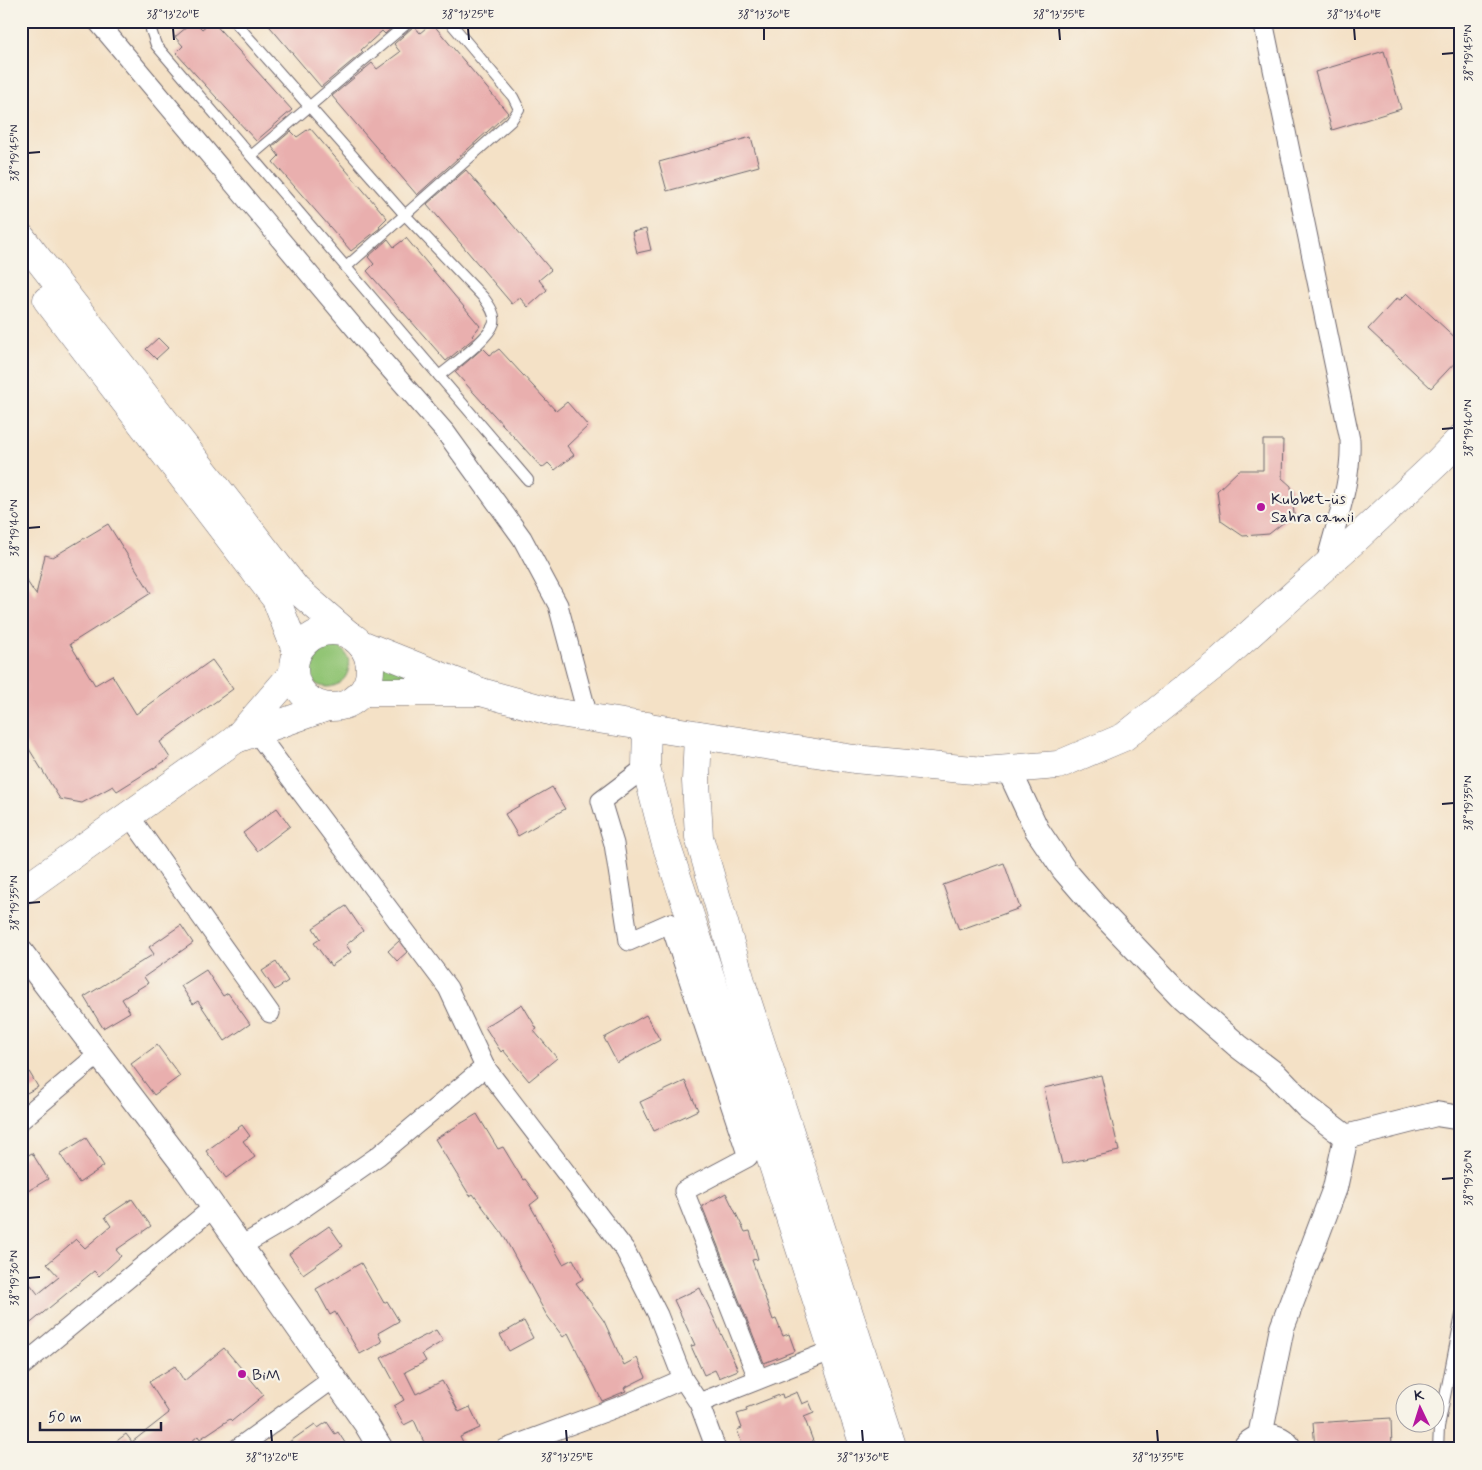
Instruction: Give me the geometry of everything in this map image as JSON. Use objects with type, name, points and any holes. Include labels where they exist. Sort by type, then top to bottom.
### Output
[{"type":"main road","points":[[21,237],[296,589],[355,639],[369,658],[370,670],[363,692],[352,702],[340,706],[327,707],[246,736],[128,814],[21,892]]},
{"type":"main road","points":[[21,268],[276,599],[295,663],[297,686],[304,696],[315,703],[327,707]]},
{"type":"main road","points":[[246,736],[295,663],[307,639],[318,632],[331,630],[481,692],[553,712],[854,758],[984,771],[1058,764],[1124,737],[1222,658],[1325,567],[1438,462],[1461,438]]},
{"type":"main road","points":[[363,692],[481,692]]},
{"type":"main road","points":[[647,726],[646,767],[665,841],[864,1449]]},
{"type":"main road","points":[[698,735],[696,782],[699,837],[743,988],[893,1449]]},
{"type":"street","points":[[97,21],[368,344],[446,433],[522,538],[558,605],[588,717]]},
{"type":"street","points":[[1263,21],[1350,440],[1351,460],[1347,483],[1325,567]]},
{"type":"street","points":[[246,736],[448,988],[486,1068],[625,1250],[658,1315],[683,1379],[699,1403],[716,1449]]},
{"type":"street","points":[[646,767],[601,801],[614,844],[629,941],[670,923],[748,1157],[684,1191],[758,1378]]},
{"type":"street","points":[[1008,770],[1037,830],[1064,870],[1095,906],[1183,998],[1238,1046],[1275,1074],[1308,1108],[1346,1137]]},
{"type":"street","points":[[128,814],[270,1013]]},
{"type":"street","points":[[21,952],[214,1207],[382,1449]]},
{"type":"street","points":[[21,1120],[99,1054]]},
{"type":"street","points":[[241,1246],[289,1218],[378,1156],[486,1068]]},
{"type":"street","points":[[1346,1137],[1436,1114],[1461,1118]]},
{"type":"street","points":[[1290,1449],[1288,1444],[1273,1437],[1252,1442],[1282,1328],[1335,1188],[1346,1137]]},
{"type":"street","points":[[21,1367],[214,1207]]},
{"type":"street","points":[[699,1403],[758,1378],[833,1350]]},
{"type":"street","points":[[237,1449],[334,1378]]},
{"type":"street","points":[[505,1449],[626,1404],[683,1379]]},
{"type":"lane","points":[[154,21],[151,30],[156,45],[528,480]]},
{"type":"lane","points":[[234,21],[405,215],[484,298],[494,313],[494,322],[489,333],[439,376]]},
{"type":"lane","points":[[251,156],[410,21]]},
{"type":"lane","points":[[346,267],[511,122],[519,109],[513,97],[449,21]]},
{"type":"lane","points":[[1438,1449],[1439,1427],[1461,1315]]},
{"type":"green space","points":[[327,643],[339,647],[345,653],[349,665],[345,677],[339,683],[327,687],[315,683],[309,677],[305,665],[309,653],[315,647]]},
{"type":"green space","points":[[378,661],[428,678],[377,679]]},
{"type":"building","points":[[194,21],[202,29],[212,21],[292,110],[256,141],[176,53],[183,46],[175,37]]},
{"type":"building","points":[[265,21],[399,21],[385,34],[382,31],[361,50],[363,52],[321,87]]},
{"type":"building","points":[[432,23],[508,113],[417,195],[332,96],[372,63],[377,69],[400,52],[394,44],[414,26],[420,33]]},
{"type":"building","points":[[1384,51],[1401,109],[1332,130],[1315,72]]},
{"type":"building","points":[[310,128],[387,218],[379,226],[380,228],[351,251],[273,162],[279,156],[272,147],[291,131],[297,137]]},
{"type":"building","points":[[751,137],[759,166],[667,191],[659,162]]},
{"type":"building","points":[[466,170],[551,270],[539,280],[547,290],[528,307],[520,298],[512,304],[427,204]]},
{"type":"building","points":[[646,229],[651,250],[637,253],[632,232]]},
{"type":"building","points":[[406,238],[480,326],[472,336],[474,338],[446,361],[367,271],[374,264],[368,257],[388,239],[394,247]]},
{"type":"building","points":[[1407,293],[1461,343],[1461,356],[1431,388],[1368,329],[1397,298],[1400,300]]},
{"type":"building","points":[[158,338],[168,348],[156,359],[146,349]]},
{"type":"building","points":[[483,348],[490,355],[499,349],[556,411],[567,402],[588,426],[567,446],[574,455],[555,470],[548,463],[542,468],[455,372]]},
{"type":"building","points":[[1263,440],[1283,440],[1282,478],[1291,486],[1294,514],[1269,534],[1243,536],[1221,521],[1217,491],[1239,470],[1263,470]]},
{"type":"building","points":[[108,524],[151,593],[70,644],[95,685],[112,675],[136,714],[212,660],[233,689],[160,742],[170,758],[117,791],[113,786],[82,803],[60,799],[21,736],[21,572],[36,595],[45,555],[53,557]]},
{"type":"building","points":[[552,787],[565,809],[518,836],[505,814]]},
{"type":"building","points":[[277,808],[290,826],[257,851],[243,833]]},
{"type":"building","points":[[1004,863],[1020,908],[959,930],[943,885]]},
{"type":"building","points":[[346,906],[363,931],[346,945],[351,952],[331,966],[314,943],[320,939],[313,928]]},
{"type":"building","points":[[181,925],[193,943],[144,977],[148,983],[122,999],[130,1012],[103,1028],[84,997],[154,954],[149,947]]},
{"type":"building","points":[[399,941],[407,952],[397,961],[388,951]]},
{"type":"building","points":[[276,962],[288,981],[275,990],[262,971]]},
{"type":"building","points":[[206,970],[223,996],[228,993],[250,1024],[225,1041],[198,1001],[193,1004],[181,986]]},
{"type":"building","points":[[522,1004],[537,1029],[534,1031],[557,1058],[529,1081],[503,1050],[501,1052],[485,1027]]},
{"type":"building","points":[[646,1015],[660,1040],[617,1063],[604,1038]]},
{"type":"building","points":[[157,1045],[180,1076],[154,1095],[131,1064]]},
{"type":"building","points":[[21,1058],[38,1087],[21,1096]]},
{"type":"building","points":[[1101,1075],[1119,1151],[1062,1164],[1044,1088]]},
{"type":"building","points":[[685,1081],[698,1110],[654,1131],[640,1102]]},
{"type":"building","points":[[477,1114],[498,1149],[503,1147],[523,1180],[525,1179],[539,1198],[530,1205],[563,1264],[573,1259],[583,1279],[576,1283],[604,1321],[624,1365],[637,1358],[646,1377],[624,1388],[626,1391],[602,1401],[568,1333],[563,1337],[546,1314],[502,1233],[473,1194],[470,1196],[435,1139]]},
{"type":"building","points":[[242,1125],[250,1136],[243,1141],[255,1157],[226,1178],[206,1151]]},
{"type":"building","points":[[86,1138],[104,1166],[79,1183],[60,1154]]},
{"type":"building","points":[[32,1153],[48,1179],[21,1195],[21,1159]]},
{"type":"building","points":[[726,1193],[745,1232],[750,1231],[758,1259],[752,1260],[773,1320],[776,1319],[783,1336],[789,1334],[795,1351],[764,1363],[702,1206]]},
{"type":"building","points":[[132,1199],[151,1226],[116,1250],[121,1256],[99,1276],[94,1271],[21,1331],[21,1291],[30,1284],[38,1294],[59,1277],[47,1264],[76,1239],[85,1248],[111,1226],[105,1217]]},
{"type":"building","points":[[329,1226],[343,1246],[303,1274],[289,1254]]},
{"type":"building","points":[[361,1263],[384,1303],[387,1301],[399,1321],[378,1333],[382,1342],[360,1354],[335,1312],[330,1315],[316,1289]]},
{"type":"building","points":[[700,1288],[738,1370],[719,1378],[715,1370],[704,1375],[691,1346],[695,1345],[674,1300]]},
{"type":"building","points":[[524,1321],[533,1338],[509,1351],[500,1335]]},
{"type":"building","points":[[436,1330],[443,1341],[422,1354],[426,1361],[405,1372],[416,1394],[442,1381],[459,1412],[470,1407],[480,1428],[460,1437],[466,1449],[427,1449],[414,1420],[404,1425],[394,1406],[404,1400],[381,1358]]},
{"type":"building","points":[[224,1348],[264,1395],[232,1421],[230,1419],[200,1439],[198,1436],[183,1449],[106,1449],[126,1434],[132,1442],[169,1413],[149,1382],[175,1366],[184,1381]]},
{"type":"building","points":[[797,1392],[802,1404],[809,1401],[814,1413],[804,1417],[816,1449],[744,1449],[737,1430],[742,1428],[737,1414],[747,1411],[746,1408],[782,1394],[783,1398]]},
{"type":"building","points":[[1391,1418],[1392,1449],[1315,1449],[1313,1423]]},
{"type":"building","points":[[327,1422],[335,1434],[338,1432],[349,1449],[279,1449],[315,1424],[318,1428]]},
{"type":"place","name":"Kubbet-üs Sahra camii","points":[[1261,507]]},
{"type":"place","name":"BiM","points":[[242,1374]]}]
